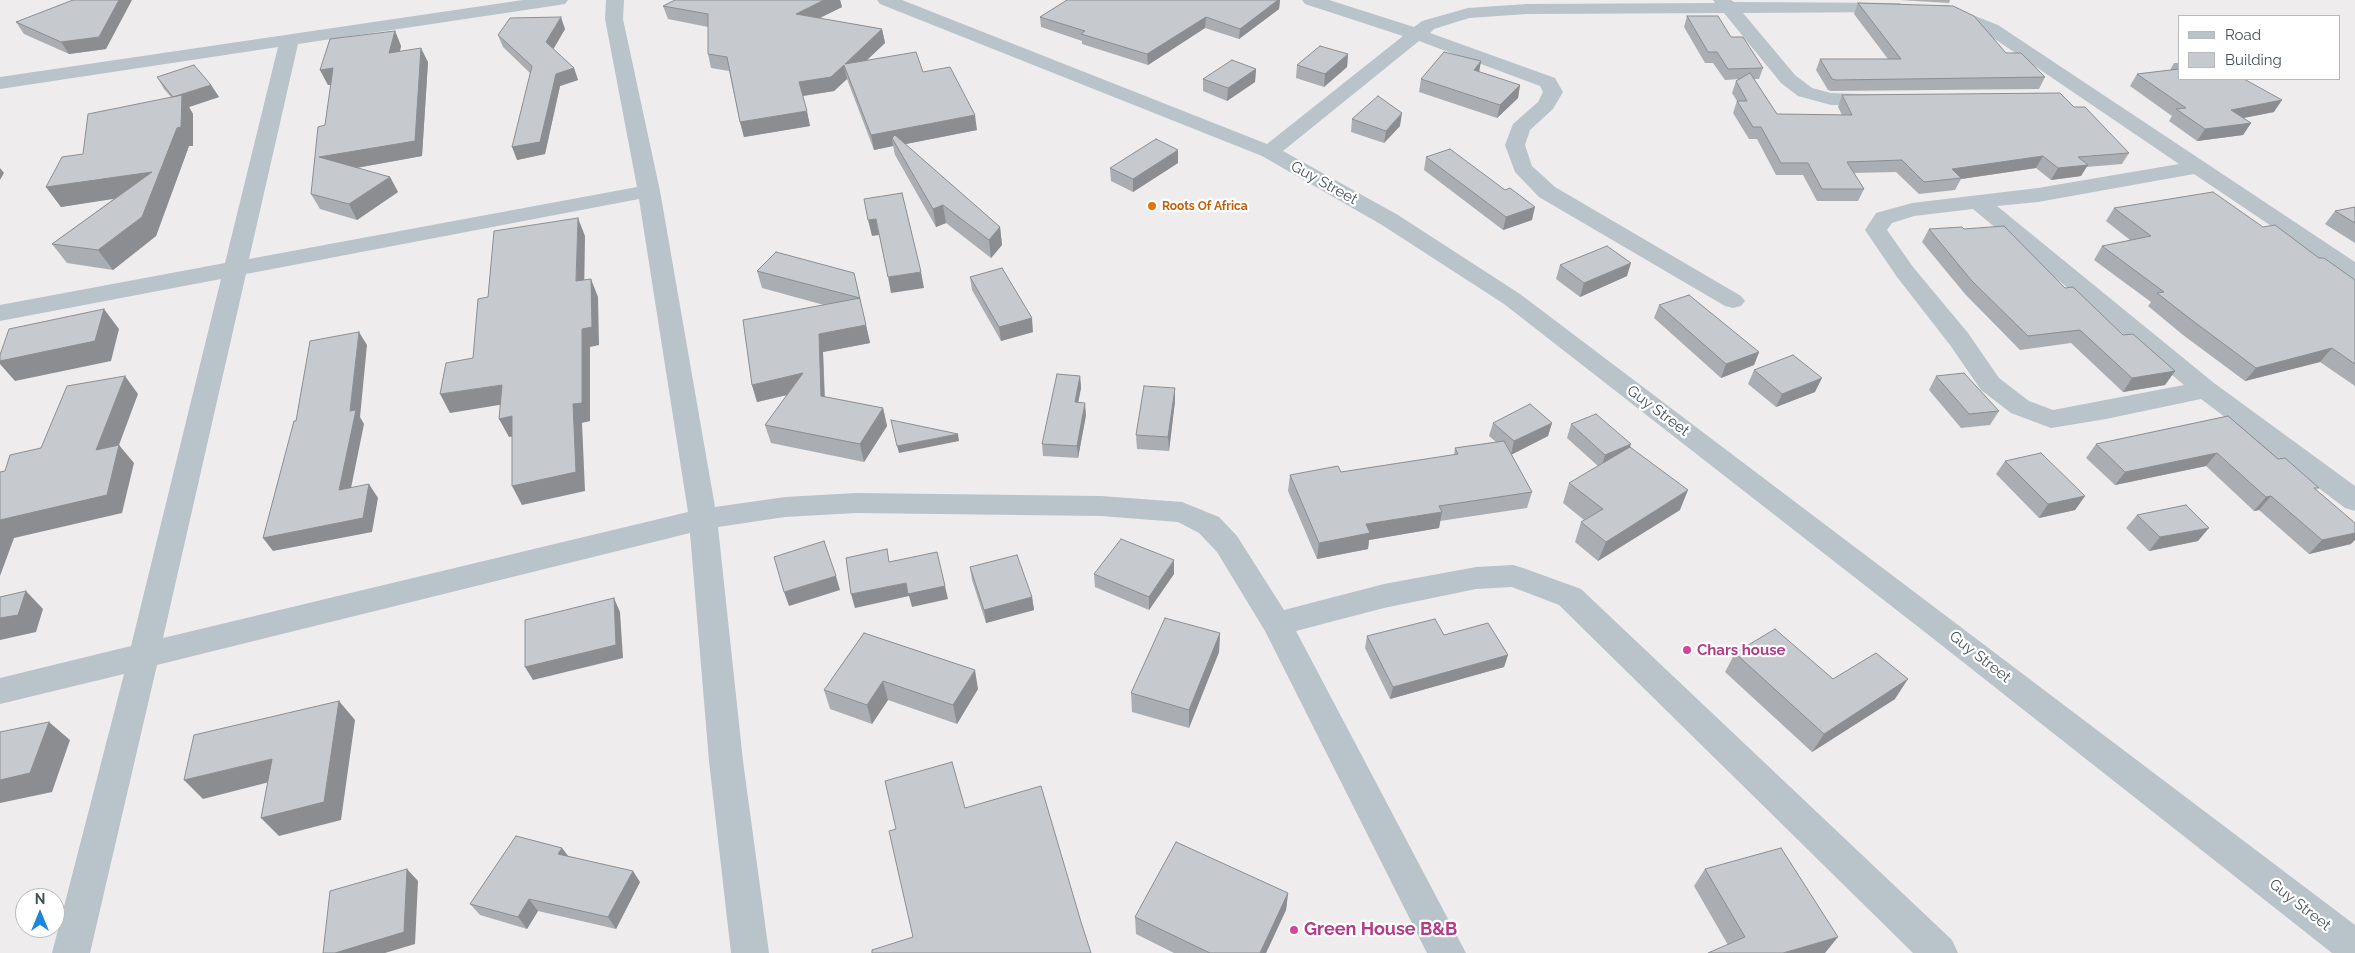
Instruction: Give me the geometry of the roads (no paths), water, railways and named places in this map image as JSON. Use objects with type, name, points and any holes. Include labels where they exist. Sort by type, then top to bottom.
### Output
[{"type":"street","points":[[0,83],[559,0]]},
{"type":"street","points":[[615,0],[614,19],[649,191],[702,519],[726,761],[750,953]]},
{"type":"street","name":"Guy Street","points":[[886,0],[1269,152],[1390,220],[1512,299],[1938,624],[2355,948]]},
{"type":"street","points":[[1311,0],[1416,34],[1548,82],[1553,92],[1546,105],[1520,128],[1515,145],[1522,168],[1547,192],[1606,229],[1733,301]]},
{"type":"street","points":[[1269,152],[1428,25],[1468,13],[1726,4],[1952,10],[1992,29],[2355,272]]},
{"type":"street","points":[[1726,4],[1788,79],[1805,92],[1831,99],[1896,98]]},
{"type":"street","points":[[72,953],[289,41]]},
{"type":"street","points":[[2062,96],[2091,96]]},
{"type":"street","points":[[2197,167],[2038,194],[1912,210],[1884,218],[1876,230],[1905,272],[1959,339],[1990,384],[2020,407],[2051,419],[2106,410],[2205,389]]},
{"type":"street","points":[[0,313],[649,191]]},
{"type":"street","points":[[1978,202],[2205,389],[2355,501]]},
{"type":"street","points":[[0,691],[702,519],[785,507],[856,503],[1101,506],[1182,512],[1209,524],[1227,544],[1277,624],[1447,953]]},
{"type":"street","points":[[1277,624],[1384,596],[1476,578],[1514,576],[1570,597],[1939,953]]},
{"type":"place","name":"Roots Of Africa","points":[[1152,206]]},
{"type":"place","name":"Chars house","points":[[1687,650]]},
{"type":"place","name":"Green House B&B","points":[[1294,930]]}]
